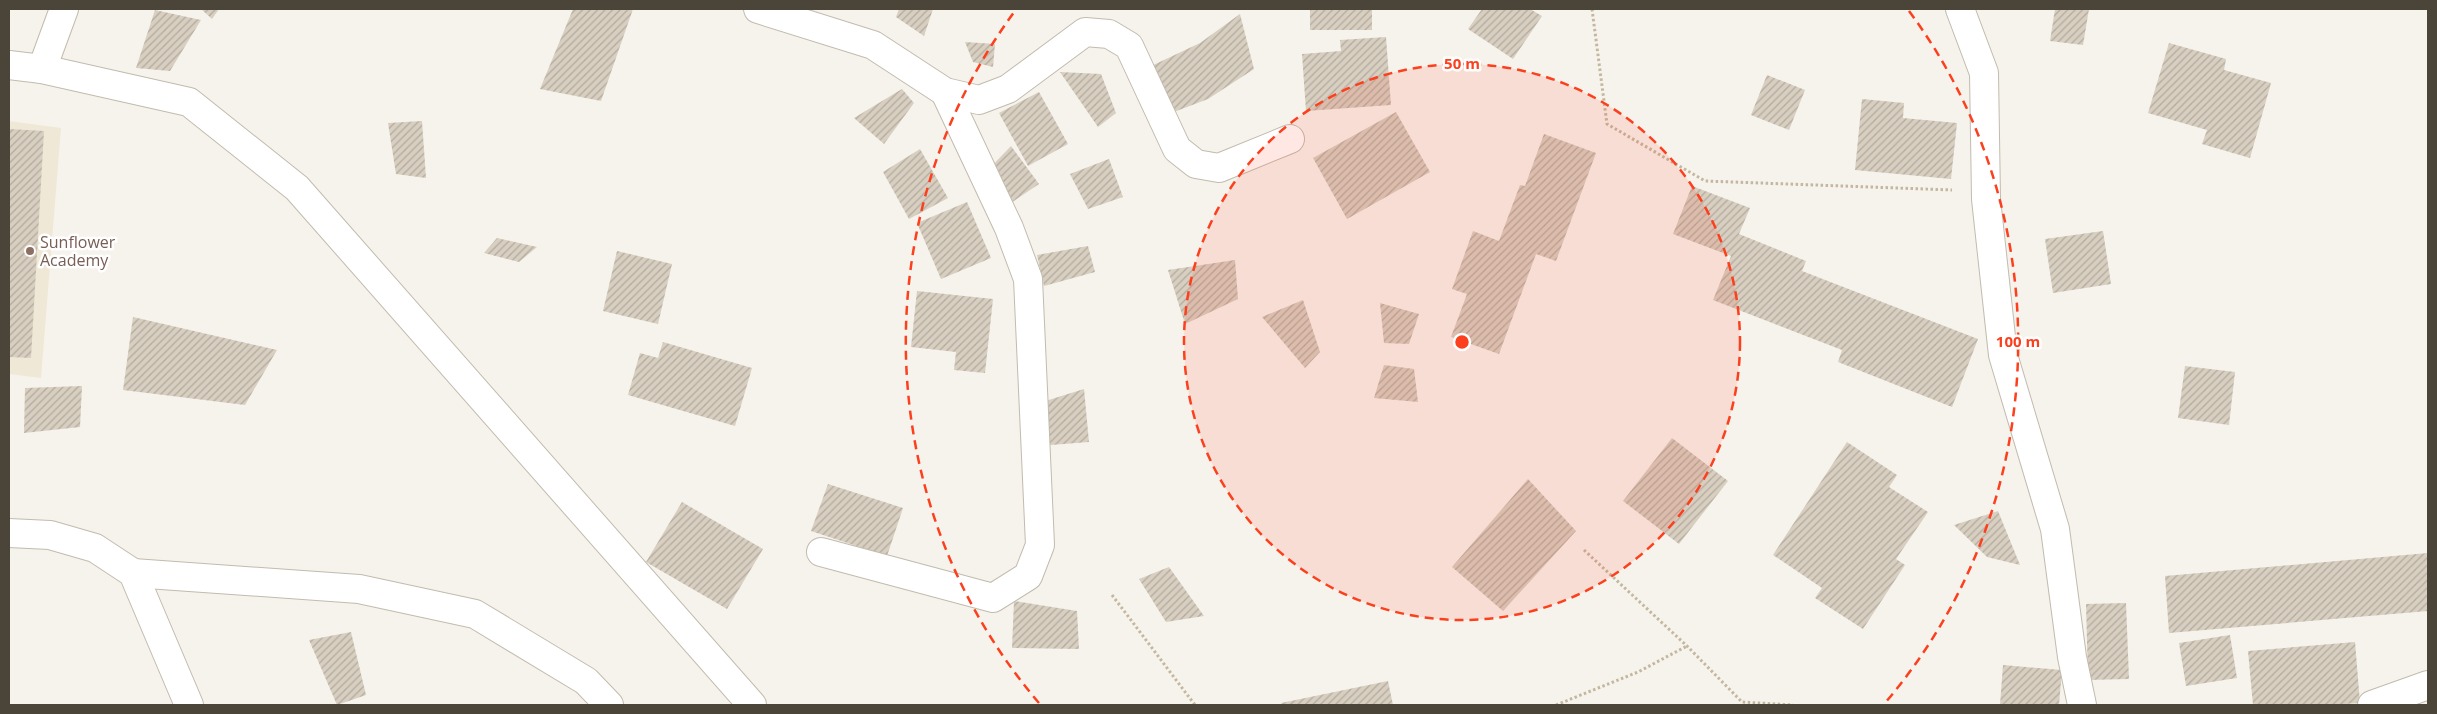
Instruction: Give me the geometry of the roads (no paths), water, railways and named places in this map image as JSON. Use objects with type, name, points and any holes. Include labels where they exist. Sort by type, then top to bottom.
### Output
[{"type":"street","points":[[42,69],[64,9]]},
{"type":"street","points":[[758,9],[873,45],[945,92],[978,100],[1008,88],[1085,32],[1109,34],[1129,46],[1177,149],[1196,164],[1219,168],[1290,139]]},
{"type":"street","points":[[1960,9],[1984,73],[1986,199],[2003,355],[2055,529],[2072,657],[2082,705]]},
{"type":"street","points":[[9,65],[42,69],[189,102],[297,188],[752,705]]},
{"type":"street","points":[[821,552],[993,598],[1028,576],[1040,545],[1028,278],[1009,228],[945,92]]},
{"type":"street","points":[[9,533],[50,535],[95,548],[132,573],[359,589],[475,614],[586,681],[609,705]]},
{"type":"street","points":[[132,573],[189,705]]},
{"type":"street","points":[[2372,705],[2428,685]]},
{"type":"place","name":"Sunflower Academy","points":[[30,251]]}]
